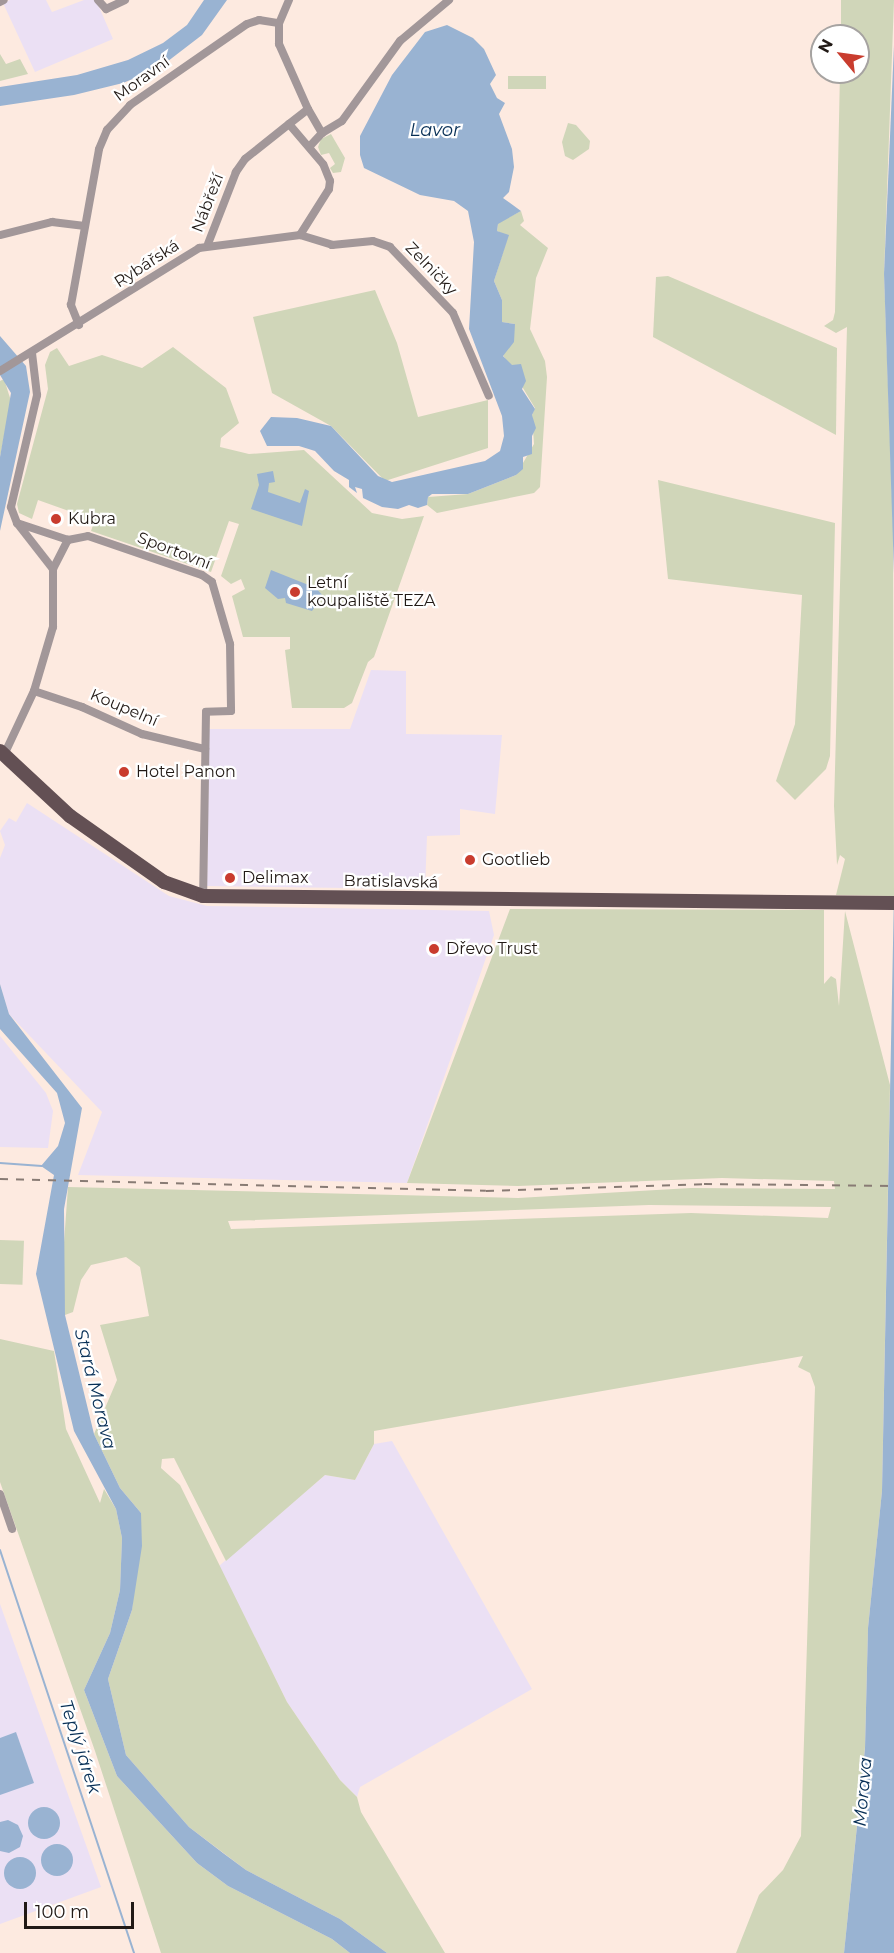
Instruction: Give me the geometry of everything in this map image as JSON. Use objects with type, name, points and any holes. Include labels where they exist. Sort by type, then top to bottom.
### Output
[{"type":"main road","name":"Bratislavská","points":[[2,753],[56,805],[142,867],[177,889],[203,896],[894,903]]},
{"type":"street","points":[[98,0],[106,9],[125,0]]},
{"type":"street","points":[[289,0],[279,23],[281,56],[322,133]]},
{"type":"street","points":[[310,146],[322,133],[342,121],[400,41],[450,0]]},
{"type":"street","name":"Moravní","points":[[79,325],[71,305],[85,226],[99,149],[116,117],[247,24],[259,20],[279,23]]},
{"type":"street","name":"Nábřeží","points":[[208,244],[236,172],[245,159],[308,109]]},
{"type":"street","points":[[289,124],[310,146],[330,181],[329,189],[300,235]]},
{"type":"street","points":[[0,235],[52,222],[85,226]]},
{"type":"street","name":"Rybářská","points":[[0,371],[79,325],[208,244],[276,241],[300,235]]},
{"type":"street","name":"Zelničky","points":[[300,235],[332,245],[373,241],[390,247],[453,313],[489,396]]},
{"type":"street","points":[[32,353],[37,395],[11,507],[17,523],[53,569]]},
{"type":"street","points":[[2,753],[34,691],[52,638],[53,569],[68,540],[17,523]]},
{"type":"street","name":"Sportovní","points":[[68,540],[87,536],[202,575],[212,582],[230,645],[231,711],[206,712],[205,749]]},
{"type":"street","name":"Koupelní","points":[[34,691],[142,734],[205,749]]},
{"type":"street","points":[[203,896],[205,749]]},
{"type":"street","points":[[0,1494],[12,1528]]},
{"type":"shaded area","points":[[10,0],[46,0],[52,12],[84,0],[96,0],[113,39],[35,72],[3,3]]},
{"type":"shaded area","name":"Delimax","points":[[371,670],[406,671],[406,734],[502,735],[495,814],[460,809],[460,835],[427,836],[425,889],[207,886],[209,729],[350,729]]},
{"type":"shaded area","points":[[27,803],[169,896],[207,906],[489,911],[494,935],[407,1183],[78,1175],[102,1112],[9,1014],[0,984],[0,858],[5,845],[0,831],[9,818],[16,822]]},
{"type":"shaded area","points":[[0,1036],[46,1093],[53,1111],[48,1148],[0,1147]]},
{"type":"shaded area","points":[[392,1441],[532,1689],[360,1787],[357,1797],[340,1780],[287,1702],[219,1566],[325,1475],[355,1480],[374,1444]]},
{"type":"shaded area","points":[[0,1604],[101,1887],[0,1924]]},
{"type":"green space","points":[[841,0],[894,0],[884,274],[893,524],[894,896],[836,895],[845,859],[840,855],[837,865],[834,806],[847,327],[836,333],[824,326],[833,320],[835,312],[840,84],[870,84],[870,24],[841,24]]},
{"type":"green space","points":[[0,54],[6,64],[20,59],[28,74],[0,81]]},
{"type":"green space","points":[[508,76],[546,76],[546,89],[508,89]]},
{"type":"green space","points":[[568,123],[576,125],[590,141],[589,149],[573,160],[565,156],[562,142]]},
{"type":"green space","points":[[331,134],[345,158],[341,172],[333,173],[330,168],[335,164],[329,153],[321,155],[318,147],[321,139]]},
{"type":"green space","points":[[521,211],[524,221],[520,225],[548,248],[536,278],[530,329],[545,361],[547,377],[540,487],[534,493],[437,513],[427,505],[428,497],[468,494],[516,475],[534,444],[532,415],[535,408],[503,355],[515,324],[501,322],[502,300],[494,281],[508,236],[497,231],[498,223]]},
{"type":"green space","points":[[668,276],[837,348],[836,435],[653,337],[656,277]]},
{"type":"green space","points":[[375,290],[397,343],[418,417],[488,400],[488,448],[385,481],[331,426],[272,393],[253,317]]},
{"type":"green space","points":[[173,347],[226,388],[239,423],[221,438],[220,447],[249,454],[304,450],[372,513],[402,519],[424,516],[374,657],[368,662],[352,703],[344,708],[292,708],[285,650],[290,649],[290,637],[243,637],[232,596],[245,589],[241,579],[231,584],[221,576],[239,524],[229,521],[211,572],[91,531],[93,525],[79,520],[80,515],[38,500],[32,519],[19,513],[17,504],[48,389],[45,365],[50,352],[57,348],[69,366],[102,355],[142,368]]},
{"type":"green space","points":[[4,379],[11,401],[0,457],[0,381]]},
{"type":"green space","points":[[658,480],[835,523],[830,756],[826,769],[795,800],[776,781],[795,724],[802,595],[668,579]]},
{"type":"green space","points":[[510,909],[824,910],[824,984],[831,976],[836,979],[839,1006],[845,911],[890,1085],[882,1491],[868,1628],[865,1747],[844,1953],[736,1953],[759,1895],[783,1870],[801,1836],[815,1387],[810,1373],[798,1367],[803,1356],[374,1431],[374,1444],[355,1480],[325,1475],[226,1561],[174,1458],[162,1459],[161,1468],[180,1485],[287,1702],[340,1780],[357,1797],[361,1812],[445,1953],[387,1953],[340,1919],[246,1870],[189,1827],[126,1755],[108,1679],[132,1610],[141,1513],[120,1488],[94,1434],[117,1380],[100,1325],[149,1316],[140,1267],[126,1257],[91,1265],[81,1280],[73,1312],[65,1315],[62,1270],[68,1187],[518,1198],[691,1188],[835,1189],[834,1181],[722,1178],[518,1186],[407,1183]],"holes":[[[649,1205],[831,1207],[828,1218],[691,1213],[231,1229],[228,1221]]]},
{"type":"green space","points":[[0,1240],[24,1241],[22,1285],[0,1284]]},
{"type":"green space","points":[[0,1339],[54,1351],[66,1429],[100,1503],[104,1489],[116,1509],[122,1538],[120,1590],[110,1633],[84,1690],[117,1776],[197,1863],[228,1886],[332,1939],[350,1953],[161,1953],[95,1751],[0,1482]]},
{"type":"water","points":[[204,0],[227,0],[202,35],[159,68],[123,83],[74,95],[0,106],[0,87],[77,75],[128,60],[163,43],[187,25]]},
{"type":"water","name":"Lavor","points":[[447,25],[473,38],[484,49],[496,75],[490,84],[497,98],[505,103],[499,114],[512,149],[514,167],[509,192],[503,198],[521,211],[498,224],[497,231],[509,235],[494,281],[502,300],[502,322],[515,324],[514,342],[503,356],[512,365],[521,364],[526,381],[522,389],[535,409],[532,415],[536,428],[532,436],[532,454],[523,457],[523,469],[516,475],[468,494],[432,494],[428,497],[427,505],[418,508],[409,505],[398,509],[382,507],[363,498],[362,489],[355,487],[357,493],[349,487],[349,480],[334,471],[315,451],[299,446],[267,446],[260,431],[271,417],[297,418],[331,426],[378,476],[392,482],[485,461],[500,451],[504,436],[502,416],[469,329],[474,242],[468,211],[454,201],[420,195],[364,168],[360,155],[360,136],[392,75],[425,32]]},
{"type":"water","points":[[894,45],[894,573],[884,274]]},
{"type":"water","points":[[0,336],[26,366],[30,392],[0,531],[0,457],[11,393],[0,375]]},
{"type":"water","points":[[273,471],[275,482],[269,483],[268,492],[300,503],[305,489],[309,491],[302,526],[251,509],[259,485],[257,474]]},
{"type":"water","name":"Letní koupaliště TEZA","points":[[271,570],[316,588],[323,596],[312,611],[286,603],[285,598],[278,599],[265,588]]},
{"type":"water","name":"Morava","points":[[894,894],[894,1953],[844,1953],[865,1748],[868,1628],[882,1491]]},
{"type":"water","points":[[0,984],[9,1014],[82,1108],[64,1209],[65,1315],[94,1434],[120,1488],[141,1513],[142,1546],[132,1610],[108,1679],[126,1755],[189,1827],[223,1853],[246,1870],[340,1919],[387,1953],[350,1953],[332,1939],[228,1886],[197,1863],[117,1776],[84,1690],[110,1633],[120,1590],[122,1538],[116,1509],[74,1431],[36,1274],[54,1175],[41,1166],[58,1146],[65,1123],[57,1093],[0,1029]]},
{"type":"water","points":[[16,1732],[34,1783],[0,1795],[0,1738]]},
{"type":"water","points":[[44,1807],[56,1811],[60,1823],[56,1835],[44,1839],[32,1835],[28,1823],[32,1811]]},
{"type":"water","points":[[8,1820],[18,1825],[23,1836],[20,1847],[9,1853],[0,1851],[0,1822]]},
{"type":"water","points":[[57,1844],[69,1848],[73,1860],[69,1872],[57,1876],[45,1872],[41,1860],[45,1848]]},
{"type":"water","points":[[20,1857],[32,1861],[36,1873],[32,1885],[20,1889],[8,1885],[4,1873],[8,1861]]},
{"type":"waterway","points":[[0,1163],[42,1166]]},
{"type":"waterway","name":"Teplý járek","points":[[0,1550],[134,1953]]},
{"type":"railway","points":[[0,1179],[486,1191],[704,1184],[894,1186]]},
{"type":"place","name":"Kubra","points":[[56,519]]},
{"type":"place","name":"Letní koupaliště TEZA","points":[[295,592]]},
{"type":"place","name":"Hotel Panon","points":[[124,772]]},
{"type":"place","name":"Gootlieb","points":[[470,860]]},
{"type":"place","name":"Delimax","points":[[230,878]]},
{"type":"place","name":"Dřevo Trust","points":[[434,949]]},
{"type":"water label","name":"Stará Morava","points":[[95,1389]]}]
